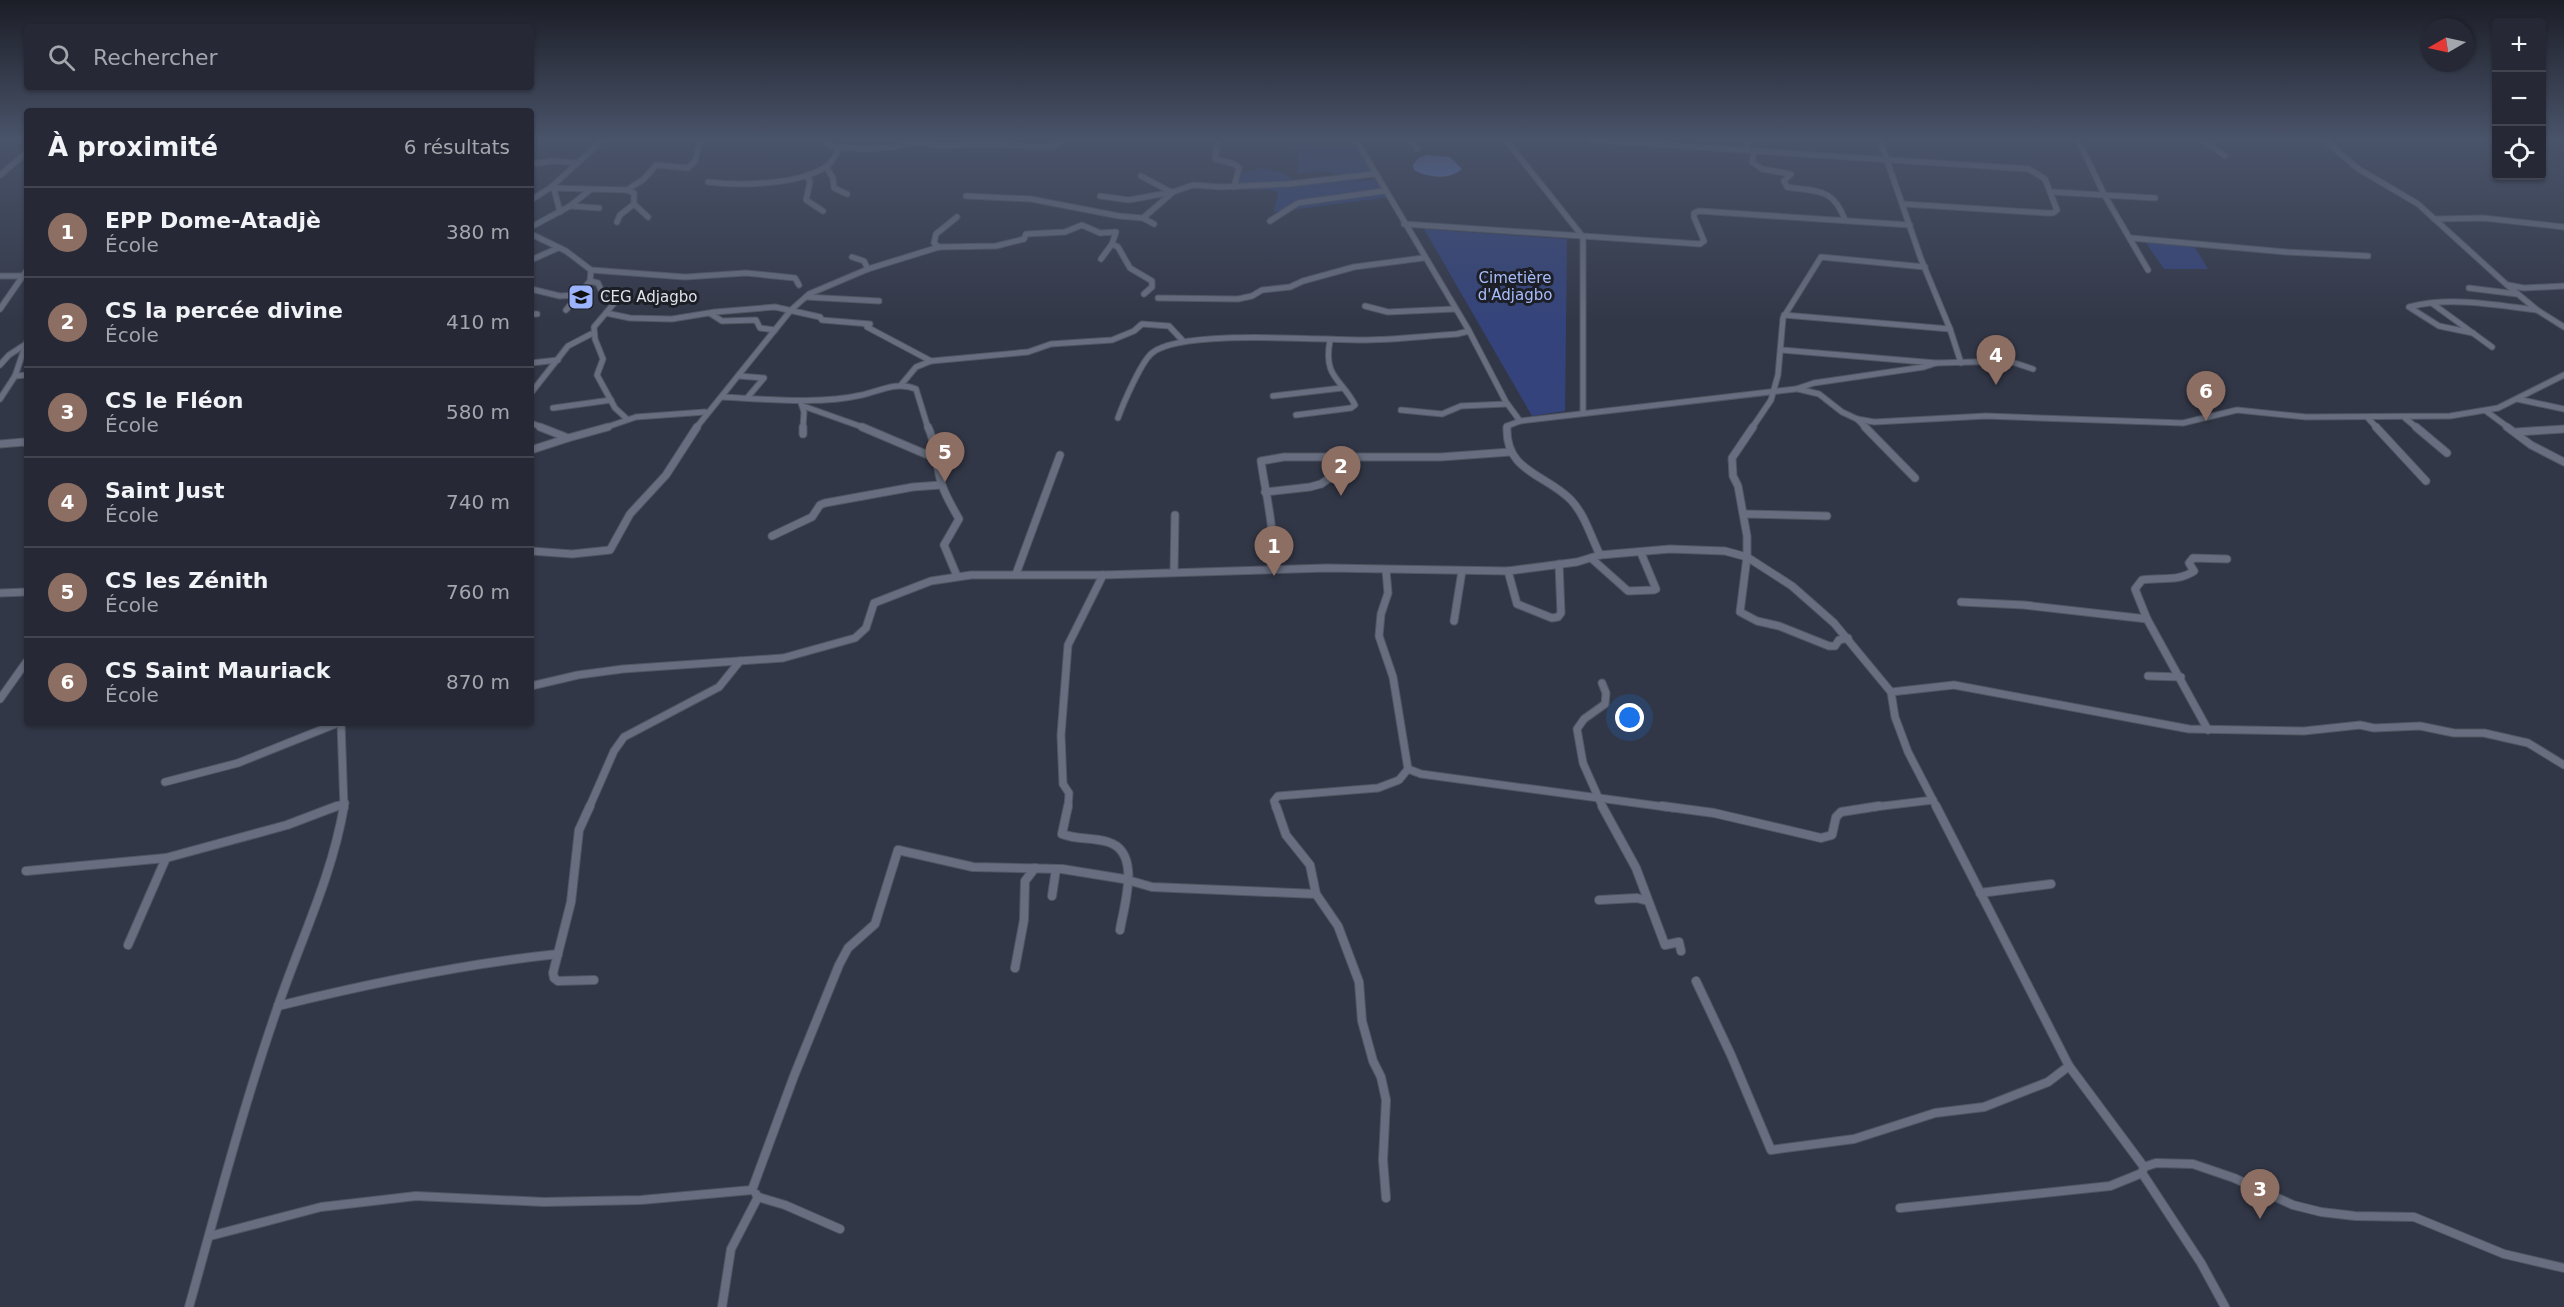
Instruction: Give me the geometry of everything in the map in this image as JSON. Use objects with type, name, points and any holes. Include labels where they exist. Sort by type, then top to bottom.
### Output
[{"type":"street","points":[[559,201],[560,212]]},
{"type":"street","points":[[534,225],[576,201]]},
{"type":"street","points":[[634,201],[634,204],[648,217]]},
{"type":"street","points":[[808,201],[823,211]]},
{"type":"street","points":[[1044,201],[1106,214],[1143,218],[1154,224]]},
{"type":"street","points":[[1143,218],[1162,201]]},
{"type":"street","points":[[1270,221],[1298,203],[1312,201]]},
{"type":"street","points":[[1390,201],[1469,331],[1507,404],[1520,421]]},
{"type":"street","points":[[1554,201],[1583,237],[1583,412]]},
{"type":"street","points":[[1837,201],[1845,220]]},
{"type":"street","points":[[1903,201],[1961,363]]},
{"type":"street","points":[[1904,204],[2053,213],[2057,210],[2055,201]]},
{"type":"street","points":[[2108,201],[2132,238],[2148,270]]},
{"type":"street","points":[[2413,201],[2517,294],[2564,327]]},
{"type":"street","points":[[617,222],[620,215],[634,204]]},
{"type":"street","points":[[570,206],[599,208]]},
{"type":"street","points":[[1404,224],[1700,244],[1704,241],[1694,217],[1694,213],[1699,211],[1910,225]]},
{"type":"street","points":[[939,248],[934,243],[936,234],[957,217]]},
{"type":"street","points":[[2434,219],[2479,217],[2564,227]]},
{"type":"street","points":[[985,250],[1024,239],[1026,234],[1065,232],[1082,225],[1100,233],[1116,232],[1112,244],[1101,259]]},
{"type":"street","points":[[534,236],[566,250],[591,270],[647,276],[685,277],[746,273],[795,278],[799,285]]},
{"type":"street","points":[[2132,238],[2286,252],[2368,256]]},
{"type":"street","points":[[1112,244],[1118,247],[1124,263],[1130,269],[1152,280],[1152,287],[1144,294]]},
{"type":"street","points":[[534,551],[572,554],[610,550],[620,538],[629,515],[670,469],[700,424],[705,412],[722,397],[791,310],[806,297],[868,269],[939,248],[996,246]]},
{"type":"street","points":[[534,259],[558,248]]},
{"type":"street","points":[[852,257],[864,261],[868,269]]},
{"type":"street","points":[[1848,638],[1839,640],[1835,646],[1829,646],[1779,626],[1757,621],[1740,612],[1748,557],[1744,514],[1738,501],[1732,458],[1772,400],[1782,350],[1780,340],[1784,315],[1821,257],[1925,267]]},
{"type":"street","points":[[1158,298],[1252,296],[1262,290],[1290,287],[1303,281],[1354,267],[1423,258]]},
{"type":"street","points":[[566,310],[590,281],[591,270]]},
{"type":"street","points":[[0,276],[24,276]]},
{"type":"street","points":[[0,309],[24,276]]},
{"type":"street","points":[[590,281],[598,283],[601,290],[616,301],[593,327],[591,334],[603,359],[597,375],[621,416],[627,419]]},
{"type":"street","points":[[2506,284],[2524,288],[2564,286]]},
{"type":"street","points":[[2469,288],[2517,294]]},
{"type":"street","points":[[534,290],[560,296],[577,295]]},
{"type":"street","points":[[806,297],[879,301]]},
{"type":"street","points":[[2473,333],[2439,326],[2409,307],[2433,303],[2537,310]]},
{"type":"street","points":[[2433,303],[2492,347]]},
{"type":"street","points":[[1365,306],[1388,312],[1455,309]]},
{"type":"street","points":[[606,314],[659,320],[775,307],[820,317],[822,320],[868,326],[931,361]]},
{"type":"street","points":[[711,314],[722,321],[756,320],[760,328],[775,330]]},
{"type":"street","points":[[1784,315],[1950,329]]},
{"type":"street","points":[[2554,320],[2564,320]]},
{"type":"street","points":[[901,385],[916,367],[931,361],[1020,353],[1051,344],[1112,340],[1134,331],[1142,324],[1169,326],[1183,341]]},
{"type":"street","points":[[1118,418],[1127,391],[1145,366],[1150,354],[1162,347],[1183,341],[1309,337],[1330,340],[1401,338],[1469,331]]},
{"type":"street","points":[[534,389],[567,346],[591,334]]},
{"type":"street","points":[[1296,415],[1354,407],[1347,390],[1335,378],[1331,367],[1330,340]]},
{"type":"street","points":[[0,365],[24,344]]},
{"type":"street","points":[[0,399],[15,376],[24,349]]},
{"type":"street","points":[[1782,350],[1936,363],[2009,361],[2033,369]]},
{"type":"street","points":[[534,363],[558,360]]},
{"type":"street","points":[[1600,555],[1572,501],[1533,475],[1510,452],[1505,435],[1507,426],[1520,421],[1583,412],[1796,389],[1816,383],[1924,367],[1936,363]]},
{"type":"street","points":[[15,376],[24,375]]},
{"type":"street","points":[[911,375],[913,387],[920,399],[924,420],[935,441],[935,458],[941,485],[959,519],[944,545],[957,576]]},
{"type":"street","points":[[1796,389],[1819,394],[1842,412],[1857,419],[1874,422],[1942,417],[2060,417],[2172,423],[2237,410],[2306,417],[2450,416],[2486,411],[2517,399],[2564,375]]},
{"type":"street","points":[[739,376],[764,378],[747,398]]},
{"type":"street","points":[[1816,383],[1819,394]]},
{"type":"street","points":[[722,397],[801,403],[874,393],[901,385],[913,387]]},
{"type":"street","points":[[1273,396],[1342,387]]},
{"type":"street","points":[[2517,399],[2564,409]]},
{"type":"street","points":[[553,408],[611,400]]},
{"type":"street","points":[[801,403],[803,434]]},
{"type":"street","points":[[801,403],[935,458]]},
{"type":"street","points":[[1401,410],[1442,414],[1461,406],[1507,404]]},
{"type":"street","points":[[2486,411],[2531,445],[2564,462]]},
{"type":"street","points":[[534,449],[602,429],[627,419],[654,414],[705,412]]},
{"type":"street","points":[[2403,416],[2447,453]]},
{"type":"street","points":[[2367,417],[2426,481]]},
{"type":"street","points":[[1857,419],[1915,478]]},
{"type":"street","points":[[534,424],[568,438]]},
{"type":"street","points":[[2514,432],[2564,429]]},
{"type":"street","points":[[0,444],[24,442]]},
{"type":"street","points":[[1270,569],[1273,558],[1271,532],[1261,461],[1276,458],[1331,456],[1479,456],[1510,452]]},
{"type":"street","points":[[1016,574],[1060,455]]},
{"type":"street","points":[[1265,492],[1321,484],[1334,475],[1331,456]]},
{"type":"street","points":[[772,536],[812,517],[820,505],[825,503],[913,487],[941,485]]},
{"type":"street","points":[[1744,514],[1827,516]]},
{"type":"street","points":[[1174,572],[1175,515]]},
{"type":"street","points":[[534,685],[578,675],[623,669],[783,658],[847,642],[866,628],[874,603],[931,580],[957,576],[1103,575],[1270,569],[1508,571],[1559,564],[1600,555],[1688,549],[1725,551],[1748,557],[1792,586],[1848,638],[1891,692],[1895,717],[1908,752],[2069,1066],[2143,1170],[2201,1263],[2225,1307]]},
{"type":"street","points":[[1591,558],[1629,592],[1654,590],[1656,589],[1653,579],[1641,553]]},
{"type":"street","points":[[2208,730],[2181,677],[2147,619],[2135,592],[2140,582],[2148,578],[2170,579],[2190,575],[2194,571],[2189,563],[2193,558],[2227,559]]},
{"type":"street","points":[[1508,571],[1517,604],[1552,618],[1558,617],[1561,613],[1559,564]]},
{"type":"street","points":[[1386,570],[1388,593],[1381,614],[1379,636],[1394,677],[1408,769],[1399,780],[1378,788],[1278,796],[1274,801],[1287,835],[1310,865],[1316,894],[1338,927],[1350,963],[1355,970],[1361,995],[1362,1021],[1384,1089],[1386,1198]]},
{"type":"street","points":[[1454,621],[1462,571]]},
{"type":"street","points":[[1103,575],[1068,645],[1061,735],[1064,784],[1069,793],[1069,803],[1062,834],[1110,842],[1124,853],[1128,861],[1128,880],[1120,930]]},
{"type":"street","points":[[0,594],[24,592]]},
{"type":"street","points":[[1961,602],[2025,605],[2147,619]]},
{"type":"street","points":[[594,980],[558,981],[554,978],[571,902],[579,830],[587,807],[618,744],[624,737],[718,687],[740,661]]},
{"type":"street","points":[[0,699],[24,666]]},
{"type":"street","points":[[2148,676],[2181,677]]},
{"type":"street","points":[[1602,683],[1606,693],[1605,704],[1584,719],[1577,729],[1582,760],[1598,797],[1632,860],[1665,945],[1679,942],[1681,951]]},
{"type":"street","points":[[1891,692],[1954,685],[2189,729],[2304,731],[2360,726],[2427,727],[2454,733],[2484,733],[2528,743],[2564,765]]},
{"type":"street","points":[[165,782],[238,763],[331,726]]},
{"type":"street","points":[[189,1307],[246,1101],[278,1006],[326,879],[345,803],[339,726]]},
{"type":"street","points":[[1408,769],[1421,774],[1714,813],[1821,838],[1832,835],[1834,819],[1839,812],[1933,800]]},
{"type":"street","points":[[26,871],[166,858],[287,825],[345,803]]},
{"type":"street","points":[[722,1307],[731,1249],[755,1193],[794,1076],[839,966],[849,948],[875,924],[898,850],[973,867],[1056,869],[1128,880],[1152,887],[1316,894]]},
{"type":"street","points":[[128,945],[166,858]]},
{"type":"street","points":[[1015,968],[1024,920],[1025,880],[1035,868]]},
{"type":"street","points":[[1052,896],[1056,869]]},
{"type":"street","points":[[1980,893],[2051,884]]},
{"type":"street","points":[[1599,900],[1637,898],[1647,901]]},
{"type":"street","points":[[278,1006],[449,966],[558,954]]},
{"type":"street","points":[[1696,981],[1731,1055],[1771,1150],[1854,1139],[1935,1113],[1984,1107],[2048,1082],[2069,1066]]},
{"type":"street","points":[[1900,1208],[2110,1186],[2157,1162],[2193,1164],[2320,1212],[2355,1216],[2414,1217],[2504,1254],[2564,1268]]},
{"type":"street","points":[[210,1236],[321,1207],[416,1196],[544,1202],[641,1200],[755,1193],[840,1229]]},
{"type":"green space","points":[[1276,201],[1359,201],[1274,212]]},
{"type":"green space","name":"Cimetière d'Adjagbo","points":[[1424,229],[1567,239],[1565,411],[1532,416]]},
{"type":"green space","points":[[2144,240],[2193,244],[2208,269],[2164,269]]},
{"type":"place","name":"CEG Adjagbo","points":[[581,297]]},
{"type":"place","name":"Saint Just","points":[[1996,385]]},
{"type":"place","name":"CS Saint Mauriack","points":[[2206,421]]},
{"type":"place","name":"CS les Zénith","points":[[945,482]]},
{"type":"place","name":"CS la percée divine","points":[[1341,496]]},
{"type":"place","name":"EPP Dome-Atadjè","points":[[1274,576]]},
{"type":"place","name":"CS le Fléon","points":[[2260,1219]]}]
